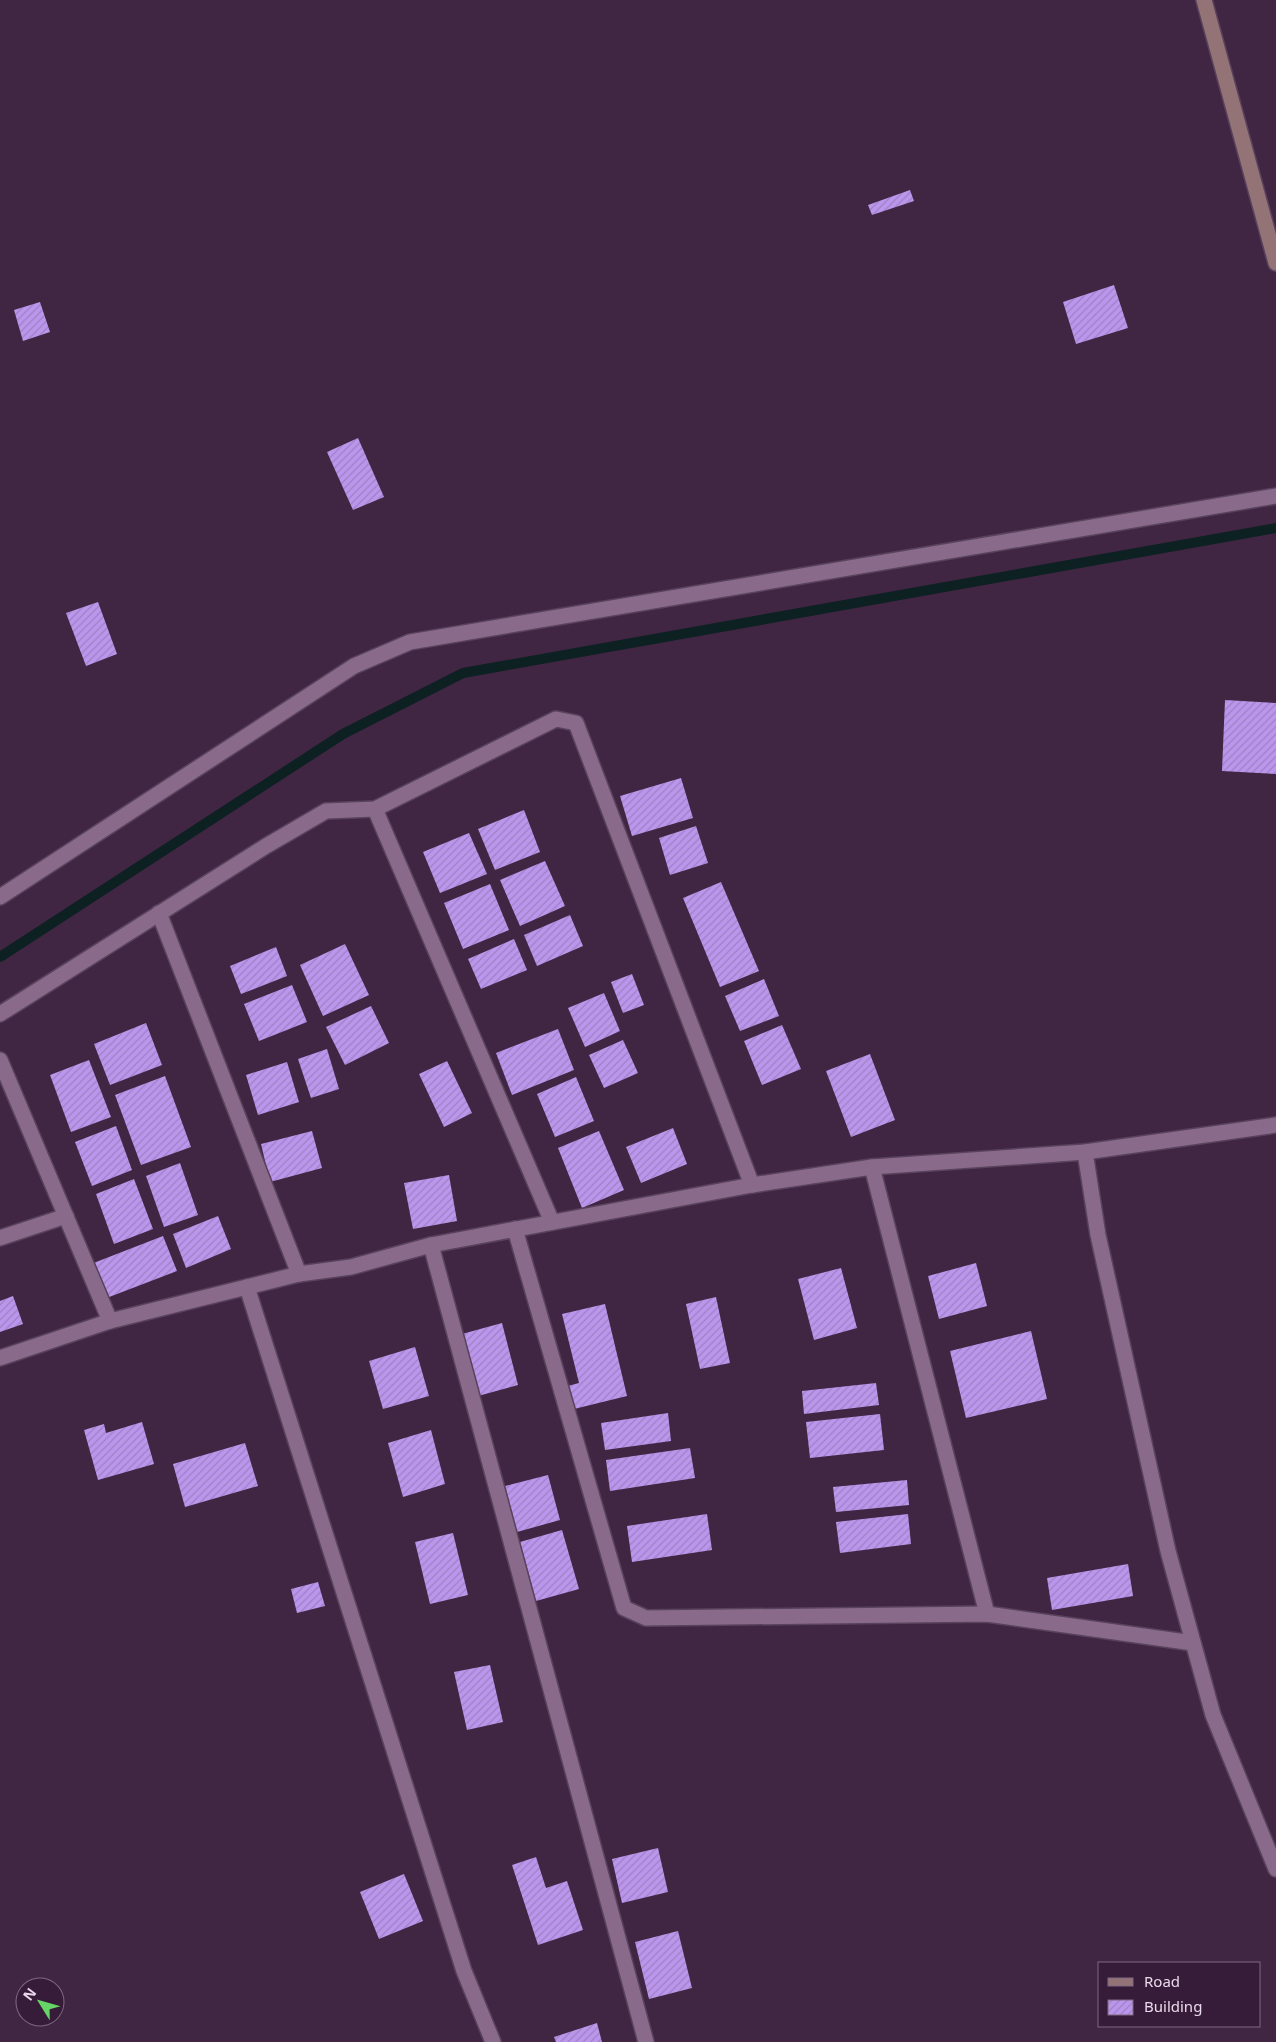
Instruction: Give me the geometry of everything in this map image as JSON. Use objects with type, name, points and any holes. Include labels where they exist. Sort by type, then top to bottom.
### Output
[{"type":"street","points":[[1204,0],[1276,263]]},
{"type":"street","points":[[0,897],[354,666],[410,642],[1276,496]]},
{"type":"street","points":[[0,1014],[326,810],[375,809],[556,719],[576,723],[752,1185]]},
{"type":"street","points":[[375,809],[552,1222]]},
{"type":"street","points":[[159,913],[299,1274]]},
{"type":"street","points":[[0,1060],[110,1321]]},
{"type":"street","points":[[0,1358],[110,1321],[299,1274],[351,1267],[430,1245],[752,1185],[872,1167],[1085,1152],[1276,1124]]},
{"type":"street","points":[[1085,1152],[1098,1235],[1168,1551],[1213,1715],[1276,1869]]},
{"type":"street","points":[[872,1167],[987,1614]]},
{"type":"street","points":[[0,1238],[66,1216]]},
{"type":"street","points":[[515,1229],[624,1608],[646,1618],[987,1614],[1193,1643]]},
{"type":"street","points":[[430,1245],[646,2042]]},
{"type":"street","points":[[247,1286],[464,1971],[493,2042]]},
{"type":"building","points":[[910,190],[914,201],[872,215],[868,205]]},
{"type":"building","points":[[1114,285],[1128,328],[1076,344],[1063,302]]},
{"type":"building","points":[[40,302],[50,332],[23,341],[14,310]]},
{"type":"building","points":[[358,438],[384,497],[353,510],[327,452]]},
{"type":"building","points":[[98,602],[117,654],[86,666],[66,613]]},
{"type":"building","points":[[1225,700],[1276,703],[1276,774],[1222,771]]},
{"type":"building","points":[[681,778],[693,818],[632,836],[620,796]]},
{"type":"building","points":[[524,810],[540,852],[495,870],[478,829]]},
{"type":"building","points":[[696,826],[708,863],[670,875],[659,838]]},
{"type":"building","points":[[469,833],[487,874],[440,893],[423,852]]},
{"type":"building","points":[[545,861],[565,906],[520,926],[500,880]]},
{"type":"building","points":[[721,882],[759,971],[720,987],[683,898]]},
{"type":"building","points":[[490,884],[509,930],[463,949],[444,903]]},
{"type":"building","points":[[570,915],[583,946],[537,966],[524,935]]},
{"type":"building","points":[[514,939],[527,970],[481,989],[468,959]]},
{"type":"building","points":[[345,944],[369,995],[323,1016],[300,965]]},
{"type":"building","points":[[276,947],[287,976],[241,994],[230,966]]},
{"type":"building","points":[[632,974],[644,1005],[623,1013],[611,982]]},
{"type":"building","points":[[764,979],[779,1016],[740,1031],[725,996]]},
{"type":"building","points":[[292,985],[307,1022],[259,1041],[244,1004]]},
{"type":"building","points":[[604,993],[620,1031],[585,1047],[568,1008]]},
{"type":"building","points":[[371,1006],[389,1043],[345,1065],[326,1027]]},
{"type":"building","points":[[146,1023],[162,1065],[110,1085],[94,1044]]},
{"type":"building","points":[[782,1025],[801,1069],[762,1085],[744,1041]]},
{"type":"building","points":[[558,1029],[574,1070],[512,1095],[496,1053]]},
{"type":"building","points":[[623,1040],[638,1073],[604,1088],[589,1055]]},
{"type":"building","points":[[327,1049],[339,1089],[311,1098],[298,1059]]},
{"type":"building","points":[[870,1054],[895,1120],[851,1137],[826,1071]]},
{"type":"building","points":[[89,1060],[111,1117],[71,1132],[50,1075]]},
{"type":"building","points":[[447,1061],[472,1113],[444,1127],[419,1074]]},
{"type":"building","points":[[287,1062],[299,1102],[258,1115],[246,1075]]},
{"type":"building","points":[[165,1076],[191,1147],[141,1165],[115,1095]]},
{"type":"building","points":[[576,1077],[594,1121],[555,1137],[537,1094]]},
{"type":"building","points":[[116,1126],[132,1170],[92,1186],[75,1142]]},
{"type":"building","points":[[673,1128],[687,1164],[641,1183],[626,1147]]},
{"type":"building","points":[[312,1131],[322,1168],[270,1182],[261,1144]]},
{"type":"building","points":[[599,1131],[624,1190],[582,1208],[558,1148]]},
{"type":"building","points":[[180,1163],[198,1215],[164,1227],[146,1176]]},
{"type":"building","points":[[449,1175],[457,1221],[413,1229],[404,1183]]},
{"type":"building","points":[[134,1179],[153,1229],[114,1244],[96,1194]]},
{"type":"building","points":[[218,1216],[231,1249],[186,1268],[173,1234]]},
{"type":"building","points":[[163,1236],[177,1271],[104,1299],[91,1264]]},
{"type":"building","points":[[976,1263],[987,1306],[939,1319],[928,1276]]},
{"type":"building","points":[[841,1268],[857,1328],[814,1340],[798,1279]]},
{"type":"building","points":[[13,1296],[23,1324],[0,1332],[0,1301]]},
{"type":"building","points":[[716,1297],[730,1363],[700,1369],[686,1304]]},
{"type":"building","points":[[605,1304],[627,1396],[570,1410],[564,1387],[579,1383],[562,1314]]},
{"type":"building","points":[[502,1323],[518,1385],[478,1396],[462,1334]]},
{"type":"building","points":[[1031,1331],[1047,1399],[966,1418],[950,1351]]},
{"type":"building","points":[[415,1347],[429,1396],[383,1409],[369,1361]]},
{"type":"building","points":[[876,1383],[879,1405],[804,1414],[802,1391]]},
{"type":"building","points":[[668,1413],[671,1441],[605,1450],[601,1423]]},
{"type":"building","points":[[880,1414],[884,1450],[810,1458],[806,1422]]},
{"type":"building","points":[[142,1422],[154,1464],[98,1480],[84,1430],[104,1424],[106,1433]]},
{"type":"building","points":[[431,1430],[445,1484],[403,1497],[388,1443]]},
{"type":"building","points":[[245,1443],[258,1486],[185,1507],[173,1464]]},
{"type":"building","points":[[690,1448],[695,1478],[610,1491],[606,1460]]},
{"type":"building","points":[[548,1475],[560,1520],[517,1532],[505,1486]]},
{"type":"building","points":[[907,1480],[909,1505],[836,1512],[833,1487]]},
{"type":"building","points":[[707,1514],[712,1550],[632,1562],[627,1526]]},
{"type":"building","points":[[908,1514],[911,1544],[840,1553],[836,1522]]},
{"type":"building","points":[[562,1530],[579,1589],[536,1601],[520,1542]]},
{"type":"building","points":[[453,1533],[468,1595],[430,1604],[415,1542]]},
{"type":"building","points":[[1128,1564],[1133,1596],[1052,1610],[1047,1578]]},
{"type":"building","points":[[318,1582],[325,1606],[297,1613],[291,1589]]},
{"type":"building","points":[[490,1665],[503,1722],[467,1730],[454,1672]]},
{"type":"building","points":[[658,1848],[668,1892],[622,1903],[612,1859]]},
{"type":"building","points":[[536,1857],[546,1888],[567,1881],[583,1930],[538,1945],[512,1865]]},
{"type":"building","points":[[404,1874],[423,1921],[379,1939],[360,1892]]},
{"type":"building","points":[[678,1931],[692,1988],[649,1999],[635,1942]]},
{"type":"building","points":[[597,2023],[602,2042],[556,2042],[554,2037]]},
{"type":"waterway","points":[[0,957],[343,734],[463,673],[1276,528]]}]
